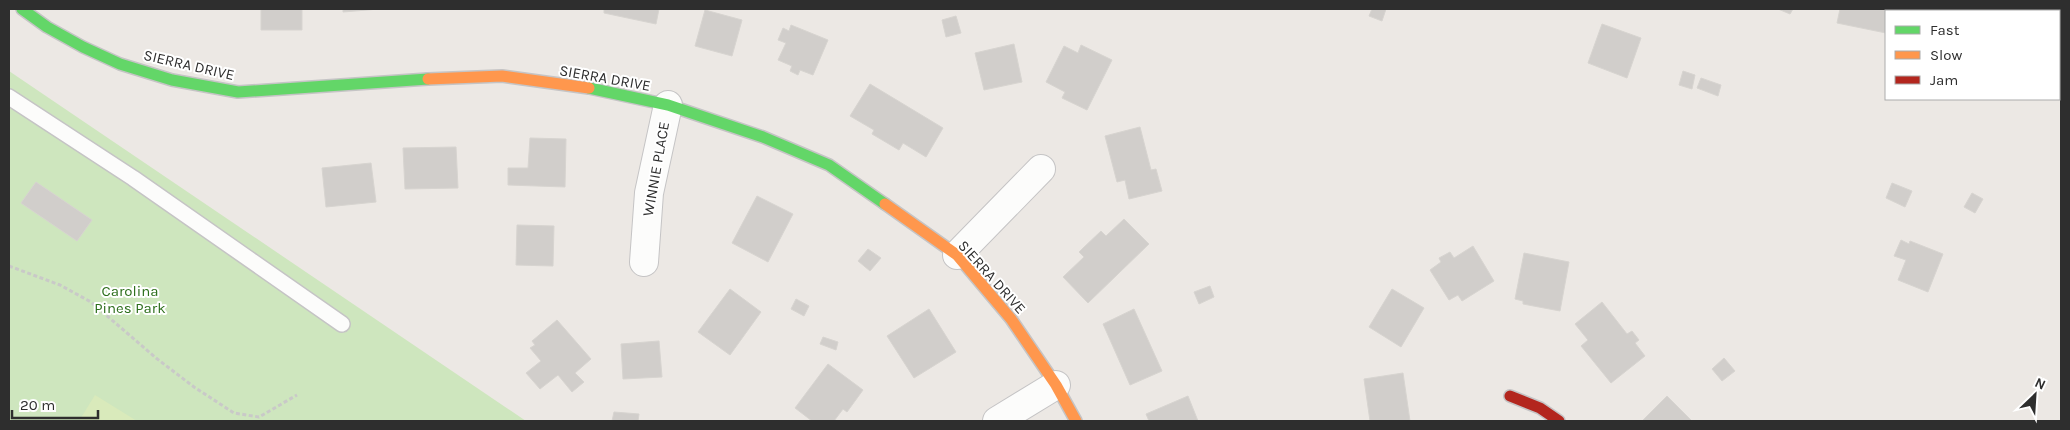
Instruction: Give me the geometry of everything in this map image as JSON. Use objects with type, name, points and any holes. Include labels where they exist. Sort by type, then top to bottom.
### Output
[{"type":"street","name":"SIERRA DRIVE","points":[[22,9],[47,27],[83,47],[120,64],[172,80],[238,92],[390,81],[502,76],[597,89],[668,105],[763,137],[829,165],[957,255],[1011,319],[1056,385],[1076,421]]},
{"type":"street","name":"WINNIE PLACE","points":[[644,262],[649,193],[668,105]]},
{"type":"street","points":[[957,255],[1041,169]]},
{"type":"street","points":[[997,421],[1056,385]]},
{"type":"street","points":[[1510,396],[1540,408],[1559,421]]},
{"type":"lane","points":[[9,96],[133,178],[342,324]]},
{"type":"path","points":[[9,266],[60,285],[91,302],[156,358],[234,414],[259,417],[297,395]]},
{"type":"green space","name":"Carolina Pines Park","points":[[9,71],[526,421],[9,421]]},
{"type":"green space","points":[[95,395],[137,421],[79,421]]},
{"type":"building","points":[[261,9],[302,9],[302,30],[261,30]]},
{"type":"building","points":[[343,9],[379,9],[343,12]]},
{"type":"building","points":[[604,9],[659,9],[656,24],[604,13]]},
{"type":"building","points":[[1372,9],[1386,9],[1382,21],[1369,16]]},
{"type":"building","points":[[1778,9],[1793,9],[1790,14]]},
{"type":"building","points":[[1840,9],[1916,9],[1885,10],[1885,33],[1837,23]]},
{"type":"building","points":[[705,10],[742,20],[732,56],[695,46]]},
{"type":"building","points":[[956,16],[961,33],[946,37],[942,20]]},
{"type":"building","points":[[1602,24],[1641,38],[1627,78],[1588,63]]},
{"type":"building","points":[[791,25],[828,40],[813,75],[800,70],[798,75],[790,71],[792,66],[778,60],[786,43],[778,40],[783,28],[789,31]]},
{"type":"building","points":[[1014,44],[1022,82],[984,90],[975,53]]},
{"type":"building","points":[[1081,45],[1112,60],[1087,110],[1062,98],[1065,92],[1046,82],[1064,46],[1078,53]]},
{"type":"building","points":[[1683,71],[1695,75],[1692,89],[1679,85]]},
{"type":"building","points":[[1701,78],[1721,85],[1718,96],[1697,88]]},
{"type":"building","points":[[870,84],[943,128],[926,157],[903,143],[899,150],[872,134],[874,130],[850,116]]},
{"type":"building","points":[[1140,127],[1151,170],[1156,169],[1162,191],[1129,199],[1125,180],[1117,182],[1105,136]]},
{"type":"building","points":[[530,138],[566,139],[565,187],[508,185],[508,168],[528,168]]},
{"type":"building","points":[[456,147],[458,188],[405,189],[403,148]]},
{"type":"building","points":[[371,163],[376,202],[326,207],[322,168]]},
{"type":"building","points":[[36,182],[92,220],[77,241],[21,203]]},
{"type":"building","points":[[1892,183],[1912,191],[1905,207],[1886,198]]},
{"type":"building","points":[[1972,193],[1983,199],[1975,213],[1964,207]]},
{"type":"building","points":[[757,196],[793,214],[768,262],[732,243]]},
{"type":"building","points":[[1124,219],[1149,244],[1088,303],[1063,277],[1084,257],[1079,252],[1082,249],[1101,231],[1106,236]]},
{"type":"building","points":[[517,225],[554,226],[553,266],[516,265]]},
{"type":"building","points":[[1901,240],[1909,244],[1910,241],[1943,254],[1928,292],[1898,280],[1906,260],[1894,256]]},
{"type":"building","points":[[1473,246],[1494,281],[1462,301],[1458,295],[1449,300],[1430,270],[1441,262],[1439,258],[1450,252],[1454,258]]},
{"type":"building","points":[[868,249],[881,258],[870,271],[858,261]]},
{"type":"building","points":[[1524,253],[1569,262],[1560,311],[1523,304],[1523,301],[1515,299]]},
{"type":"building","points":[[1210,286],[1214,297],[1199,304],[1194,292]]},
{"type":"building","points":[[730,289],[761,312],[730,355],[698,332]]},
{"type":"building","points":[[1392,289],[1424,308],[1401,347],[1369,327]]},
{"type":"building","points":[[796,299],[809,306],[804,316],[791,309]]},
{"type":"building","points":[[1602,302],[1627,334],[1632,331],[1639,340],[1635,343],[1645,356],[1611,383],[1581,346],[1588,340],[1575,324]]},
{"type":"building","points":[[929,309],[956,352],[914,378],[887,336]]},
{"type":"building","points":[[1134,309],[1162,371],[1130,385],[1103,324]]},
{"type":"building","points":[[557,320],[591,359],[575,373],[584,382],[572,392],[558,375],[540,389],[526,373],[541,361],[530,348],[535,345],[532,341]]},
{"type":"building","points":[[823,337],[838,342],[836,350],[820,344]]},
{"type":"building","points":[[659,341],[662,377],[623,379],[621,344]]},
{"type":"building","points":[[1724,358],[1735,371],[1722,381],[1712,369]]},
{"type":"building","points":[[828,364],[863,390],[847,412],[843,409],[834,421],[812,421],[795,408]]},
{"type":"building","points":[[1403,373],[1410,421],[1370,421],[1364,379]]},
{"type":"building","points":[[1188,396],[1198,421],[1149,421],[1146,414]]},
{"type":"building","points":[[1667,396],[1692,421],[1642,421]]},
{"type":"building","points":[[614,412],[639,414],[638,421],[612,421]]},
{"type":"traffic: fast","points":[[22,9],[47,27],[83,47],[120,64],[172,80],[238,92],[428,79]]},
{"type":"traffic: fast","points":[[589,88],[668,105],[763,137],[829,165],[885,204]]},
{"type":"traffic: slow","points":[[428,79],[502,76],[589,88]]},
{"type":"traffic: slow","points":[[885,204],[957,255],[1011,319],[1056,385],[1076,421]]},
{"type":"traffic: jam","points":[[1510,396],[1540,408],[1559,421]]}]
